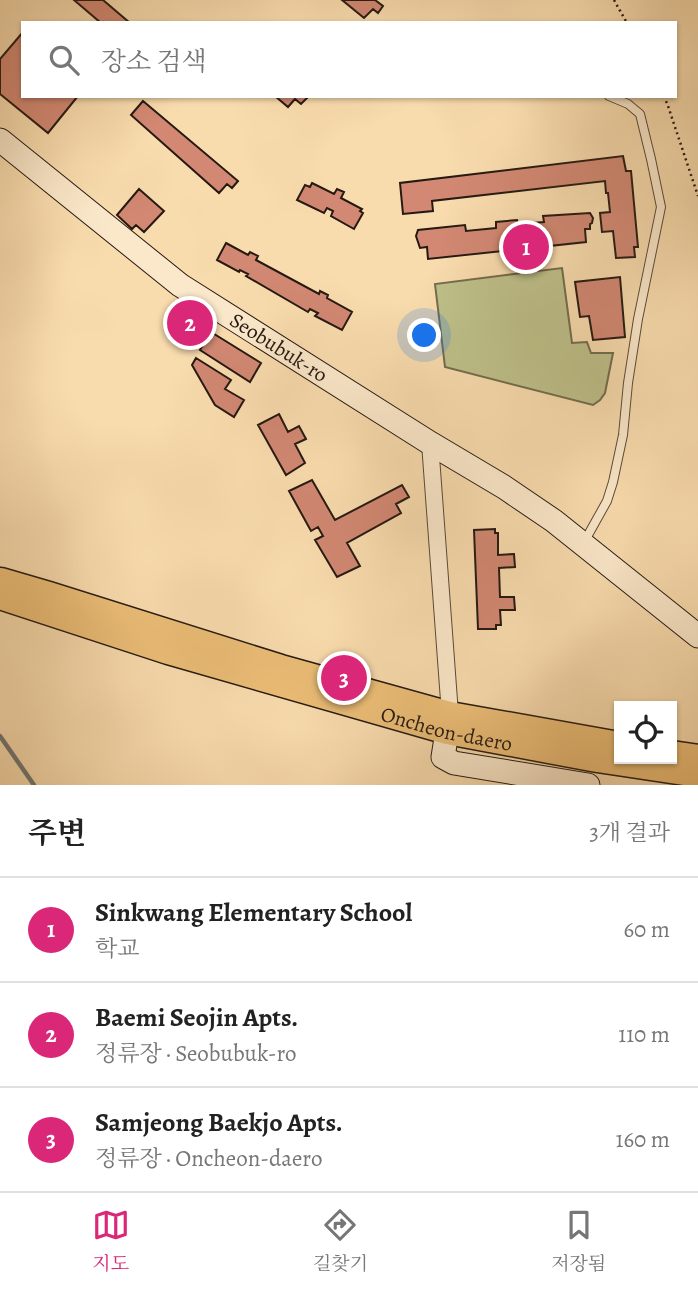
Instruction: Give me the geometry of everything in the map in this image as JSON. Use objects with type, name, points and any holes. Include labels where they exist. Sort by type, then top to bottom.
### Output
[{"type":"main road","name":"Oncheon-daero","points":[[0,580],[281,667],[449,723],[614,743]]},
{"type":"main road","name":"Oncheon-daero","points":[[0,597],[168,652],[597,760],[698,775]]},
{"type":"main road","points":[[677,754],[698,757]]},
{"type":"street","name":"Seobubuk-ro","points":[[0,140],[180,285],[504,487],[554,521],[698,636]]},
{"type":"street","points":[[430,443],[449,723],[443,757],[454,763],[588,785]]},
{"type":"lane","points":[[583,545],[607,501],[613,482],[623,435],[638,319],[661,207],[640,114],[628,104],[614,98]]},
{"type":"path","points":[[614,0],[626,21]]},
{"type":"path","points":[[665,98],[698,196]]},
{"type":"green space","points":[[562,268],[572,343],[587,342],[591,353],[613,353],[605,393],[600,400],[593,405],[445,367],[435,284]]},
{"type":"building","points":[[74,0],[103,0],[128,21],[99,21]]},
{"type":"building","points":[[342,0],[375,0],[383,6],[378,13],[373,9],[364,18]]},
{"type":"building","points":[[21,34],[21,98],[76,98],[48,133],[0,94],[0,59]]},
{"type":"building","points":[[277,98],[307,98],[301,104],[295,99],[288,107]]},
{"type":"building","points":[[143,101],[238,181],[232,188],[227,184],[219,193],[131,115]]},
{"type":"building","points":[[623,156],[626,171],[631,171],[638,247],[634,247],[635,257],[616,258],[613,231],[602,232],[600,213],[610,212],[605,181],[432,201],[433,211],[403,214],[400,183]]},
{"type":"building","points":[[312,183],[334,194],[337,189],[344,192],[341,198],[362,209],[360,211],[363,213],[354,229],[331,216],[333,211],[327,208],[324,213],[297,200],[305,185],[310,187]]},
{"type":"building","points":[[139,189],[164,211],[144,232],[136,225],[132,229],[117,215]]},
{"type":"building","points":[[590,213],[593,218],[590,229],[585,229],[586,242],[428,259],[427,247],[420,248],[416,236],[418,230],[465,225],[466,231],[496,228],[496,222],[544,222],[543,216]]},
{"type":"building","points":[[226,243],[248,255],[250,252],[258,256],[256,260],[319,294],[320,291],[328,295],[327,298],[352,312],[342,330],[315,316],[318,313],[310,309],[308,312],[246,276],[248,274],[217,260]]},
{"type":"building","points":[[620,277],[625,337],[593,340],[589,316],[580,317],[575,282]]},
{"type":"building","points":[[211,332],[261,363],[250,382],[200,350]]},
{"type":"building","points":[[196,358],[231,380],[225,389],[244,400],[234,417],[215,405],[192,365]]},
{"type":"building","points":[[279,414],[288,432],[299,426],[306,439],[295,444],[305,463],[286,475],[258,425]]},
{"type":"building","points":[[312,480],[335,520],[402,485],[409,497],[396,504],[401,513],[347,543],[360,566],[337,577],[315,540],[323,536],[318,527],[311,531],[289,491]]},
{"type":"building","points":[[495,529],[495,533],[498,533],[498,555],[514,554],[515,567],[499,568],[500,597],[514,597],[515,610],[500,610],[501,625],[496,625],[496,629],[478,629],[474,530]]},
{"type":"waterway","points":[[0,736],[34,785]]},
{"type":"place","name":"Sinkwang Elementary School","points":[[526,247]]},
{"type":"place","name":"Baemi Seojin Apts.","points":[[190,323]]},
{"type":"place","name":"Samjeong Baekjo Apts.","points":[[344,678]]}]
